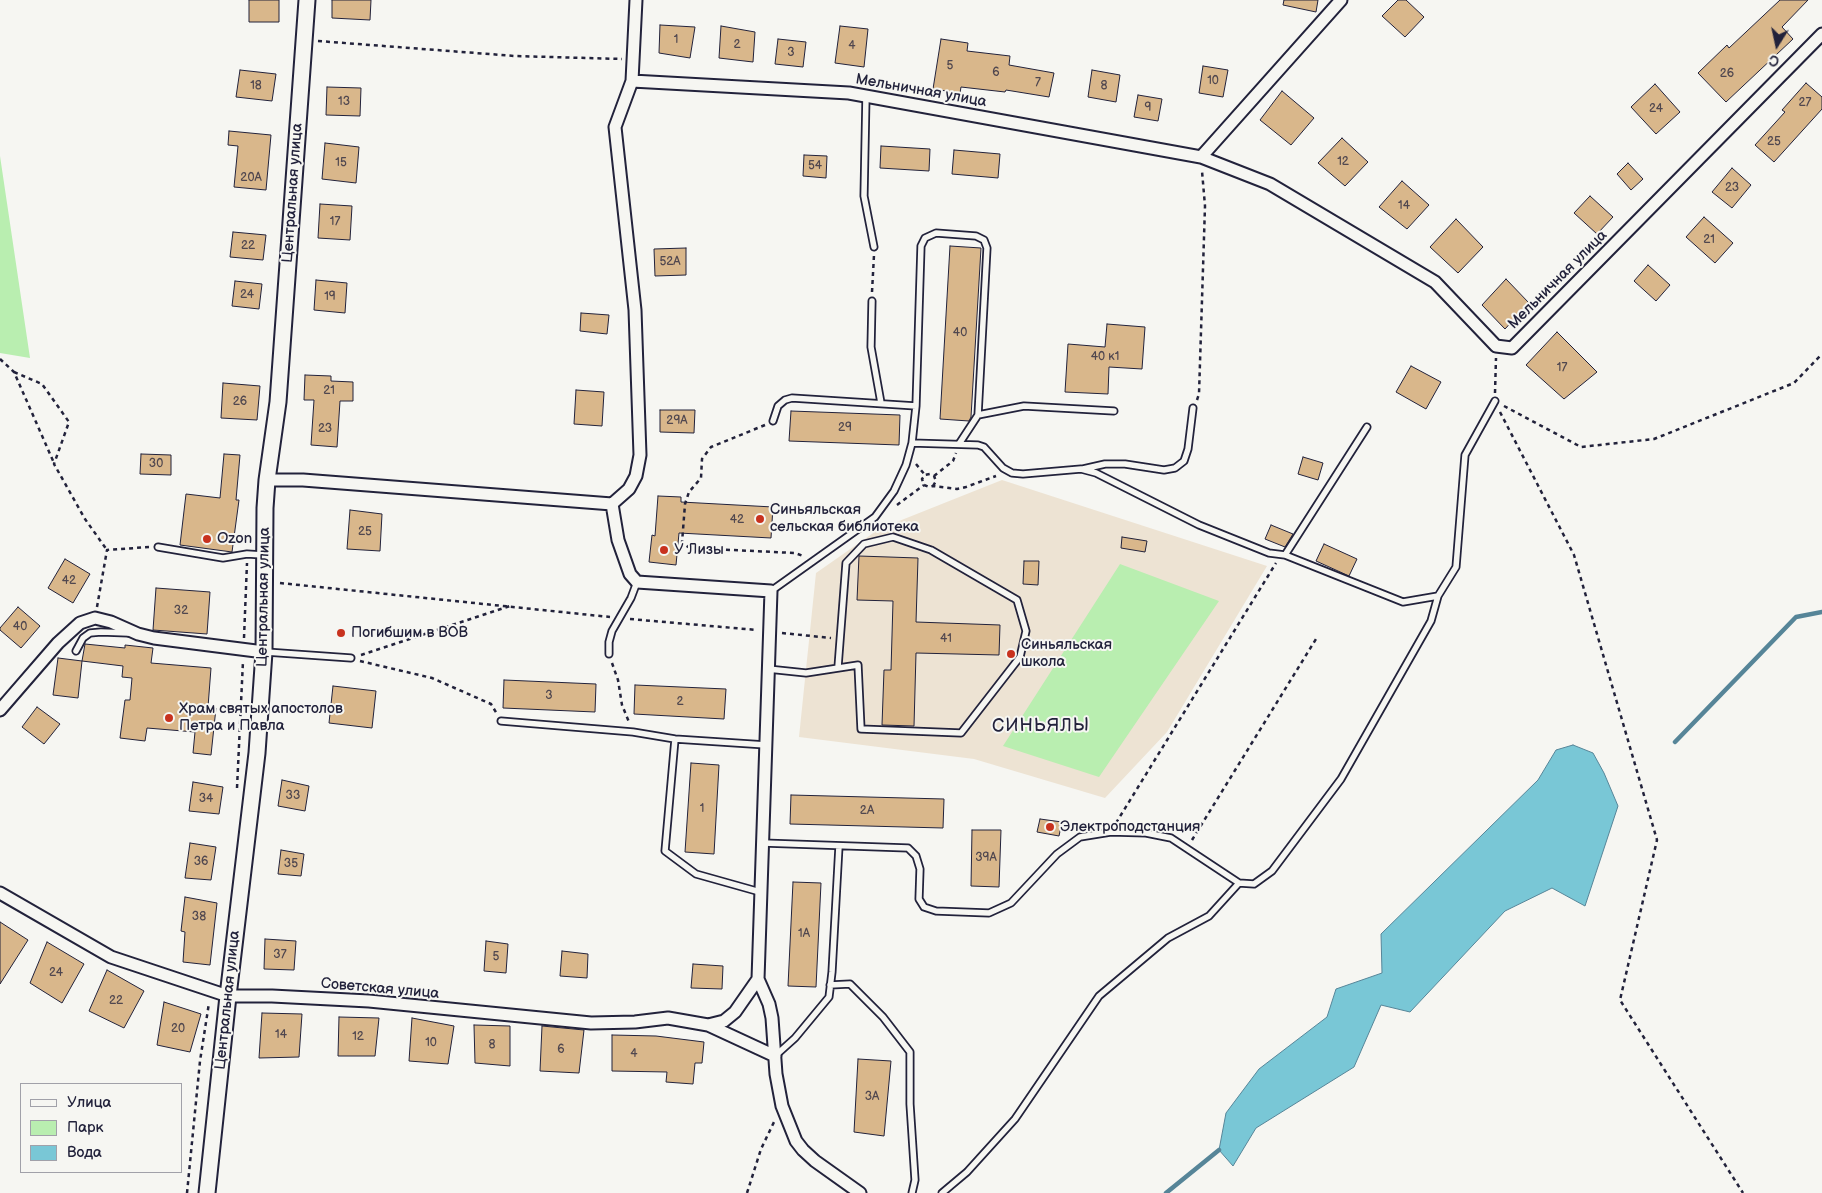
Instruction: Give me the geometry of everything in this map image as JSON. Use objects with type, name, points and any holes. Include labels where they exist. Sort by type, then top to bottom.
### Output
[{"type":"street","name":"Центральная улица","points":[[207,1193],[257,753],[264,652],[266,480],[278,402],[307,0]]},
{"type":"street","points":[[266,480],[303,480],[612,504],[629,489],[636,476],[640,456],[635,310],[615,128],[632,81],[636,0]]},
{"type":"street","points":[[1201,157],[1341,0]]},
{"type":"street","name":"Мельничная улица","points":[[632,81],[849,93],[1201,157],[1270,184],[1435,282],[1496,346],[1512,348],[1822,34]]},
{"type":"street","points":[[612,504],[618,540],[630,574],[637,582],[771,591],[758,979],[769,1004],[776,1074],[782,1106],[796,1141],[815,1161],[860,1193]]},
{"type":"street","points":[[0,710],[58,643],[80,623],[95,618],[154,638],[264,652]]},
{"type":"street","name":"Советская улица","points":[[0,894],[110,957],[228,996],[272,996],[369,1002],[591,1023],[635,1022],[668,1018],[708,1025],[775,1056]]},
{"type":"street","points":[[708,1025],[724,1021],[735,1012],[758,979]]},
{"type":"lane","points":[[866,96],[864,196],[874,246]]},
{"type":"lane","points":[[771,591],[875,517],[894,491],[906,465],[912,443],[916,406],[921,246],[925,238],[936,233],[976,236],[984,240],[987,248],[978,415],[959,444]]},
{"type":"lane","points":[[872,301],[870,347],[880,403]]},
{"type":"lane","points":[[773,421],[778,406],[785,400],[792,398],[916,406]]},
{"type":"lane","points":[[763,844],[908,848],[916,856],[920,869],[919,899],[924,907],[936,911],[989,912],[1011,903],[1057,854],[1080,837],[1111,832],[1146,833],[1171,838],[1239,883],[1254,884],[1272,872],[1341,779],[1431,621],[1438,596],[1456,567],[1465,456],[1495,401]]},
{"type":"lane","points":[[978,415],[1024,406],[1114,411]]},
{"type":"lane","points":[[912,443],[978,445],[984,447],[1003,468],[1012,473],[1022,474],[1080,469],[1105,464],[1125,464],[1164,470],[1175,468],[1184,461],[1188,449],[1193,408]]},
{"type":"lane","points":[[1283,555],[1367,427]]},
{"type":"lane","points":[[1080,469],[1096,473],[1199,525],[1269,553],[1283,555],[1403,602],[1438,596]]},
{"type":"lane","points":[[768,669],[806,673],[858,664],[861,729],[961,733],[1020,657],[1026,631],[1017,600],[931,550],[893,537],[864,544],[846,563],[838,667]]},
{"type":"lane","points":[[158,547],[223,558],[247,554],[265,555]]},
{"type":"lane","points":[[609,654],[609,642],[612,632],[618,618],[631,598],[637,582]]},
{"type":"lane","points":[[76,651],[83,638],[90,634],[101,632],[138,634]]},
{"type":"lane","points":[[264,652],[351,658]]},
{"type":"lane","points":[[501,722],[633,732],[675,739],[767,745]]},
{"type":"lane","points":[[675,739],[664,851],[696,874],[760,892]]},
{"type":"lane","points":[[775,1056],[795,1038],[829,997],[838,846]]},
{"type":"lane","points":[[942,1193],[967,1172],[1015,1119],[1099,996],[1168,938],[1209,916],[1239,883]]},
{"type":"lane","points":[[830,985],[850,984],[883,1018],[910,1052],[910,1104],[916,1180],[912,1193]]},
{"type":"path","points":[[304,40],[515,56],[633,59]]},
{"type":"path","points":[[1193,408],[1199,394],[1205,206],[1201,157]]},
{"type":"path","points":[[872,301],[874,246]]},
{"type":"path","points":[[1496,346],[1495,401],[1574,555],[1657,840],[1620,1000],[1743,1193]]},
{"type":"path","points":[[1495,401],[1581,446],[1654,438],[1794,382],[1822,354]]},
{"type":"path","points":[[0,358],[14,372],[54,464],[85,519],[107,550],[95,618]]},
{"type":"path","points":[[14,372],[42,384],[69,422],[54,464]]},
{"type":"path","points":[[773,421],[711,447],[702,459],[701,478],[688,492],[685,504],[682,543],[690,548],[795,553],[814,559]]},
{"type":"path","points":[[934,476],[953,461],[959,444]]},
{"type":"path","points":[[924,485],[929,487],[966,487],[994,476],[1012,473]]},
{"type":"path","points":[[924,485],[922,479],[925,475],[930,474],[934,476]]},
{"type":"path","points":[[933,486],[936,481],[934,476]]},
{"type":"path","points":[[897,506],[924,485]]},
{"type":"path","points":[[107,550],[158,547]]},
{"type":"path","points":[[236,794],[247,554]]},
{"type":"path","points":[[1111,832],[1283,555]]},
{"type":"path","points":[[273,582],[840,639]]},
{"type":"path","points":[[351,658],[512,606]]},
{"type":"path","points":[[1187,847],[1316,639]]},
{"type":"path","points":[[609,654],[618,680],[622,706],[633,732]]},
{"type":"path","points":[[351,658],[432,678],[491,704],[501,722]]},
{"type":"path","points":[[187,1193],[200,1061],[210,990]]},
{"type":"path","points":[[747,1193],[761,1150],[782,1106]]},
{"type":"shaded area","name":"Синьяльская школа","points":[[1002,480],[1267,566],[1167,732],[1105,798],[974,759],[799,737],[816,573],[879,529]]},
{"type":"green space","points":[[0,156],[30,358],[0,353]]},
{"type":"green space","points":[[1120,564],[1219,601],[1099,777],[1003,746]]},
{"type":"water","points":[[1573,745],[1593,753],[1618,806],[1585,906],[1552,888],[1505,911],[1410,1012],[1381,1005],[1354,1067],[1256,1128],[1233,1166],[1219,1150],[1226,1113],[1259,1069],[1327,1017],[1336,989],[1382,973],[1381,934],[1538,780],[1556,750]]},
{"type":"building","points":[[249,0],[279,0],[279,22],[249,22]]},
{"type":"building","points":[[332,0],[371,0],[370,20],[332,18]]},
{"type":"building","points":[[1284,0],[1318,0],[1316,12],[1283,5]]},
{"type":"building","points":[[1398,0],[1406,0],[1424,17],[1405,37],[1382,16]]},
{"type":"building","points":[[1780,0],[1808,0],[1782,27],[1793,39],[1726,102],[1698,73],[1727,45],[1729,48]]},
{"type":"building","points":[[660,25],[695,27],[690,58],[659,53]]},
{"type":"building","points":[[721,26],[755,32],[753,62],[719,58]]},
{"type":"building","points":[[840,26],[868,29],[864,67],[835,63]]},
{"type":"building","points":[[778,39],[806,42],[803,67],[775,64]]},
{"type":"building","points":[[941,39],[968,43],[967,51],[1010,56],[1009,65],[1054,73],[1049,97],[1006,90],[1005,92],[961,87],[960,93],[933,89]]},
{"type":"building","points":[[1203,66],[1228,70],[1223,97],[1199,93]]},
{"type":"building","points":[[240,70],[276,74],[272,101],[236,97]]},
{"type":"building","points":[[1092,70],[1120,75],[1116,102],[1088,97]]},
{"type":"building","points":[[1806,83],[1822,97],[1822,109],[1774,162],[1755,145],[1785,112],[1782,110]]},
{"type":"building","points":[[1655,84],[1680,112],[1656,134],[1631,107]]},
{"type":"building","points":[[327,87],[361,88],[360,116],[326,115]]},
{"type":"building","points":[[1282,91],[1314,118],[1291,145],[1260,120]]},
{"type":"building","points":[[1138,95],[1162,99],[1158,121],[1134,117]]},
{"type":"building","points":[[229,131],[271,135],[266,190],[234,187],[238,146],[228,145]]},
{"type":"building","points":[[1342,138],[1368,162],[1345,186],[1318,163]]},
{"type":"building","points":[[325,143],[359,147],[356,183],[322,179]]},
{"type":"building","points":[[881,146],[930,149],[929,171],[880,168]]},
{"type":"building","points":[[954,150],[1000,154],[998,178],[952,174]]},
{"type":"building","points":[[804,155],[827,156],[826,178],[803,176]]},
{"type":"building","points":[[1628,163],[1643,179],[1631,190],[1617,174]]},
{"type":"building","points":[[1732,168],[1751,185],[1732,208],[1712,192]]},
{"type":"building","points":[[1402,181],[1429,205],[1407,229],[1379,207]]},
{"type":"building","points":[[1590,196],[1613,217],[1597,234],[1574,213]]},
{"type":"building","points":[[320,204],[352,206],[350,240],[318,238]]},
{"type":"building","points":[[1704,217],[1733,243],[1715,263],[1686,237]]},
{"type":"building","points":[[1456,219],[1483,247],[1458,273],[1430,247]]},
{"type":"building","points":[[233,232],[266,235],[263,260],[230,257]]},
{"type":"building","points":[[950,246],[981,248],[971,417],[969,421],[940,419]]},
{"type":"building","points":[[686,248],[686,275],[655,276],[654,249]]},
{"type":"building","points":[[1648,265],[1670,285],[1656,301],[1634,281]]},
{"type":"building","points":[[1506,279],[1529,303],[1505,329],[1482,305]]},
{"type":"building","points":[[316,280],[347,283],[345,313],[314,310]]},
{"type":"building","points":[[235,281],[262,284],[259,309],[232,306]]},
{"type":"building","points":[[581,313],[609,315],[607,334],[580,331]]},
{"type":"building","points":[[1107,324],[1145,327],[1142,369],[1109,367],[1108,394],[1065,392],[1068,344],[1105,347]]},
{"type":"building","points":[[1557,332],[1597,372],[1564,399],[1526,365]]},
{"type":"building","points":[[1411,366],[1441,382],[1426,409],[1396,392]]},
{"type":"building","points":[[305,375],[331,376],[331,381],[353,382],[353,401],[340,401],[337,447],[311,445],[314,400],[304,400]]},
{"type":"building","points":[[223,383],[260,386],[257,420],[221,418]]},
{"type":"building","points":[[576,390],[604,392],[602,426],[574,424]]},
{"type":"building","points":[[660,410],[695,410],[694,433],[660,432]]},
{"type":"building","points":[[791,411],[900,415],[899,445],[789,441]]},
{"type":"building","points":[[141,454],[171,455],[171,475],[140,474]]},
{"type":"building","points":[[224,454],[240,455],[236,500],[239,500],[232,552],[180,545],[186,494],[220,498]]},
{"type":"building","points":[[1303,457],[1323,463],[1318,480],[1298,474]]},
{"type":"building","points":[[658,496],[681,497],[681,502],[773,507],[771,538],[679,533],[676,565],[649,562],[652,535],[655,536]]},
{"type":"building","points":[[350,510],[382,514],[380,551],[347,549]]},
{"type":"building","points":[[1271,525],[1293,534],[1285,547],[1265,539]]},
{"type":"building","points":[[1122,537],[1147,541],[1145,552],[1121,548]]},
{"type":"building","points":[[1324,544],[1357,559],[1349,576],[1316,561]]},
{"type":"building","points":[[859,556],[918,558],[916,622],[1000,625],[999,655],[916,653],[914,726],[882,725],[884,670],[891,670],[893,601],[857,600]]},
{"type":"building","points":[[65,559],[90,574],[73,603],[48,588]]},
{"type":"building","points":[[1024,561],[1039,561],[1038,585],[1023,584]]},
{"type":"building","points":[[156,588],[210,592],[207,634],[153,630]]},
{"type":"building","points":[[18,607],[40,626],[21,648],[0,630]]},
{"type":"building","points":[[85,644],[125,648],[125,645],[153,648],[151,663],[211,668],[208,707],[216,708],[211,755],[193,753],[195,732],[147,728],[145,741],[120,738],[125,700],[130,700],[132,678],[122,677],[123,666],[82,661]]},
{"type":"building","points":[[58,658],[82,661],[78,698],[53,695]]},
{"type":"building","points":[[504,680],[596,684],[595,712],[503,708]]},
{"type":"building","points":[[635,685],[726,689],[724,719],[634,714]]},
{"type":"building","points":[[333,686],[376,691],[372,728],[329,723]]},
{"type":"building","points":[[37,707],[60,724],[44,744],[22,727]]},
{"type":"building","points":[[691,763],[719,765],[714,854],[685,852]]},
{"type":"building","points":[[282,780],[309,786],[305,811],[278,806]]},
{"type":"building","points":[[193,782],[223,787],[219,814],[189,811]]},
{"type":"building","points":[[791,795],[944,799],[943,828],[790,824]]},
{"type":"building","name":"Электроподстанция","points":[[1040,819],[1062,822],[1059,836],[1037,832]]},
{"type":"building","points":[[972,830],[1001,830],[999,887],[971,886]]},
{"type":"building","points":[[190,843],[216,847],[211,880],[185,878]]},
{"type":"building","points":[[281,850],[304,854],[301,876],[278,874]]},
{"type":"building","points":[[793,882],[821,883],[816,987],[788,986]]},
{"type":"building","points":[[185,897],[217,903],[210,965],[183,962],[185,932],[181,931]]},
{"type":"building","points":[[0,922],[28,940],[0,984]]},
{"type":"building","points":[[265,939],[296,941],[294,970],[264,969]]},
{"type":"building","points":[[486,941],[508,944],[506,973],[484,971]]},
{"type":"building","points":[[47,942],[84,964],[62,1003],[30,983]]},
{"type":"building","points":[[562,951],[588,954],[587,978],[560,976]]},
{"type":"building","points":[[693,964],[723,966],[722,989],[691,988]]},
{"type":"building","points":[[107,970],[144,991],[124,1028],[89,1011]]},
{"type":"building","points":[[164,1002],[201,1014],[190,1052],[157,1045]]},
{"type":"building","points":[[262,1013],[302,1014],[299,1057],[259,1058]]},
{"type":"building","points":[[339,1017],[379,1018],[375,1056],[338,1056]]},
{"type":"building","points":[[412,1018],[454,1026],[448,1064],[409,1061]]},
{"type":"building","points":[[474,1025],[510,1026],[510,1066],[475,1063]]},
{"type":"building","points":[[542,1026],[584,1030],[579,1073],[540,1071]]},
{"type":"building","points":[[612,1035],[656,1036],[704,1042],[702,1063],[695,1063],[693,1084],[666,1082],[667,1072],[612,1071]]},
{"type":"building","points":[[858,1059],[891,1061],[884,1136],[854,1132]]},
{"type":"waterway","points":[[1675,742],[1796,617],[1822,612]]},
{"type":"waterway","points":[[1166,1193],[1219,1150]]},
{"type":"place","name":"Синьяльская сельская библиотека","points":[[760,519]]},
{"type":"place","name":"Ozon","points":[[207,539]]},
{"type":"place","name":"У Лизы","points":[[664,550]]},
{"type":"place","name":"Погибшим в ВОВ","points":[[341,633]]},
{"type":"place","name":"Синьяльская школа","points":[[1011,654]]},
{"type":"place","name":"Храм святых апостолов Петра и Павла","points":[[169,718]]},
{"type":"place","name":"Электроподстанция","points":[[1050,827]]},
{"type":"district","name":"СИНЬЯЛЫ","points":[[1041,726]]}]
